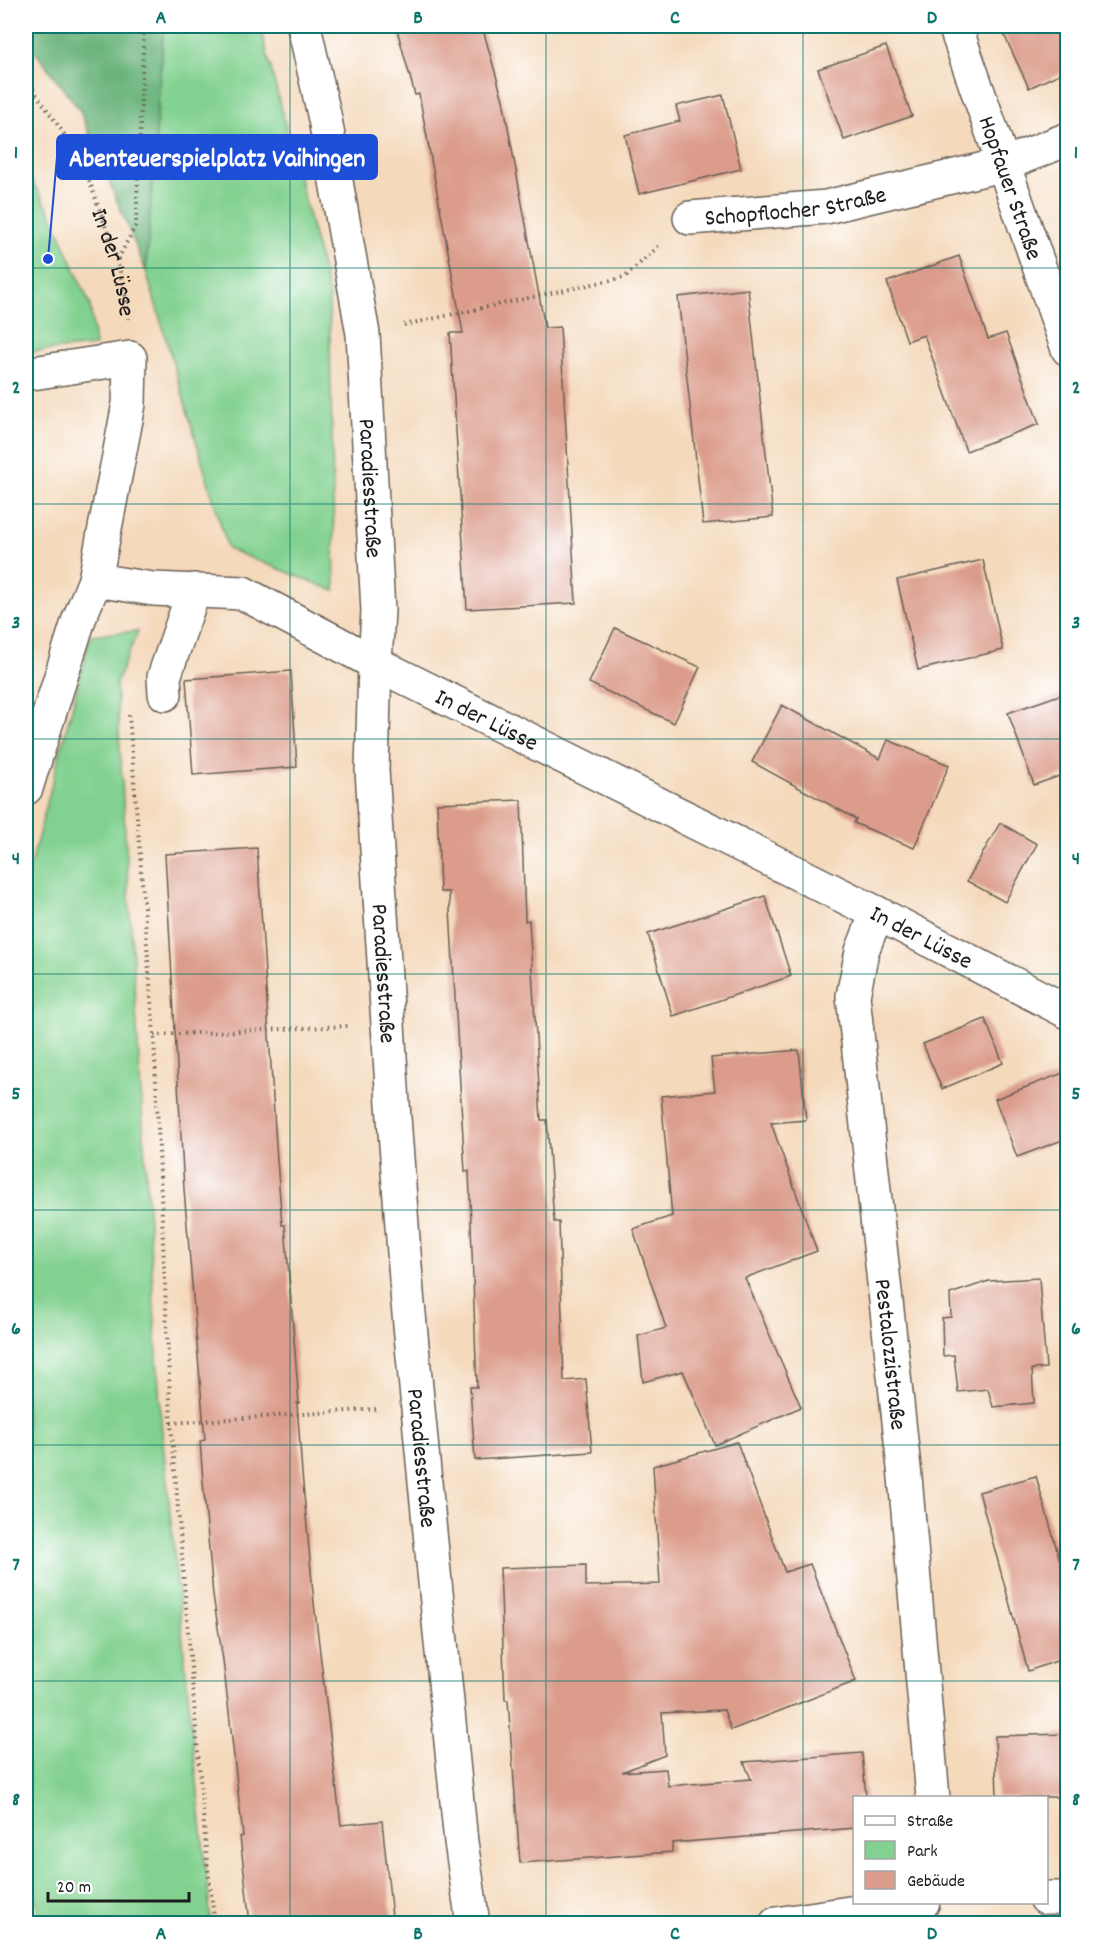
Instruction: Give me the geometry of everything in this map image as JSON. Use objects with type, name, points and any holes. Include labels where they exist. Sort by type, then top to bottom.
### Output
[{"type":"street","name":"Paradiesstraße","points":[[304,26],[325,119],[363,334],[378,611],[372,770],[388,1024],[417,1406],[461,1842],[473,1923]]},
{"type":"street","name":"Hopfauer Straße","points":[[955,26],[1068,349]]},
{"type":"street","name":"Schopflocher Straße","points":[[690,218],[826,207],[1005,164],[1068,139]]},
{"type":"street","points":[[26,374],[130,358],[129,404],[95,580],[79,619],[26,788]]},
{"type":"street","name":"In der Lüsse","points":[[95,580],[153,589],[243,593],[375,663],[877,913],[1068,1012]]},
{"type":"street","points":[[165,694],[164,677],[194,590]]},
{"type":"street","name":"Pestalozzistraße","points":[[877,913],[862,951],[853,996],[905,1477],[933,1796]]},
{"type":"street","points":[[1048,1898],[1068,1898]]},
{"type":"street","points":[[777,1923],[909,1904]]},
{"type":"path","points":[[117,260],[136,225],[144,26]]},
{"type":"path","name":"In der Lüsse","points":[[26,79],[82,160],[117,260],[127,302],[130,358]]},
{"type":"path","name":"Schopflocher Straße","points":[[363,334],[625,277],[690,218]]},
{"type":"path","points":[[129,705],[154,1035],[171,1423],[207,1862],[215,1923]]},
{"type":"path","points":[[154,1035],[388,1024]]},
{"type":"path","points":[[171,1423],[417,1406]]},
{"type":"green space","points":[[26,26],[159,26],[163,34],[146,271],[79,109],[26,40]]},
{"type":"green space","points":[[159,26],[260,26],[329,295],[335,591],[228,549],[146,271],[163,34]]},
{"type":"green space","points":[[26,171],[51,213],[90,305],[95,346],[26,352]]},
{"type":"green space","points":[[138,631],[116,683],[161,1422],[211,1923],[38,1923],[26,1792],[26,883],[91,635]]},
{"type":"building","points":[[396,26],[482,26],[503,100],[545,328],[560,327],[576,603],[467,609],[450,333],[463,333],[419,94],[415,95]]},
{"type":"building","points":[[1000,26],[1068,26],[1068,70],[1029,88]]},
{"type":"building","points":[[886,46],[912,116],[844,140],[818,69]]},
{"type":"building","points":[[723,95],[741,169],[639,194],[625,135],[680,121],[676,106]]},
{"type":"building","points":[[959,256],[988,339],[1006,333],[1039,424],[966,451],[924,335],[907,341],[887,282]]},
{"type":"building","points":[[748,289],[773,517],[703,524],[678,297]]},
{"type":"building","points":[[983,560],[1003,650],[918,670],[897,580]]},
{"type":"building","points":[[615,628],[700,667],[674,723],[589,683]]},
{"type":"building","points":[[291,671],[297,767],[193,775],[186,679]]},
{"type":"building","points":[[1068,692],[1068,773],[1034,785],[1008,713]]},
{"type":"building","points":[[782,705],[880,759],[888,740],[949,765],[914,848],[854,823],[856,819],[752,762]]},
{"type":"building","points":[[521,800],[525,921],[529,920],[541,1120],[547,1120],[554,1222],[559,1222],[564,1381],[586,1379],[592,1452],[475,1460],[470,1387],[477,1387],[469,1171],[465,1172],[449,892],[440,892],[437,803]]},
{"type":"building","points":[[1000,823],[1037,844],[1005,902],[967,881]]},
{"type":"building","points":[[257,848],[277,1160],[282,1225],[285,1225],[302,1473],[314,1603],[341,1825],[382,1821],[392,1917],[337,1923],[250,1923],[240,1837],[243,1836],[223,1660],[213,1595],[200,1441],[205,1440],[184,1189],[165,854]]},
{"type":"building","points":[[765,896],[791,976],[673,1016],[648,934]]},
{"type":"building","points":[[985,1019],[1003,1063],[942,1089],[923,1044]]},
{"type":"building","points":[[799,1050],[806,1120],[771,1123],[817,1251],[745,1278],[801,1407],[715,1445],[683,1371],[643,1382],[638,1336],[666,1328],[633,1229],[672,1216],[661,1096],[715,1091],[711,1058]]},
{"type":"building","points":[[1068,1071],[1068,1138],[1017,1157],[995,1099]]},
{"type":"building","points":[[1039,1278],[1046,1368],[1032,1369],[1034,1403],[993,1407],[988,1389],[958,1392],[954,1355],[943,1356],[942,1318],[951,1317],[950,1294],[989,1281]]},
{"type":"building","points":[[737,1442],[785,1572],[810,1564],[856,1681],[731,1730],[724,1710],[662,1713],[665,1755],[622,1772],[666,1769],[668,1786],[751,1779],[744,1762],[862,1753],[866,1796],[853,1796],[853,1828],[672,1843],[672,1852],[520,1863],[508,1700],[505,1700],[500,1568],[586,1565],[586,1586],[660,1584],[653,1466]]},
{"type":"building","points":[[1036,1476],[1068,1589],[1068,1657],[1028,1671],[979,1492]]},
{"type":"building","points":[[1068,1734],[1068,1797],[997,1796],[995,1736]]},
{"type":"place","name":"Abenteuerspielplatz Vaihingen","points":[[48,259]]}]
